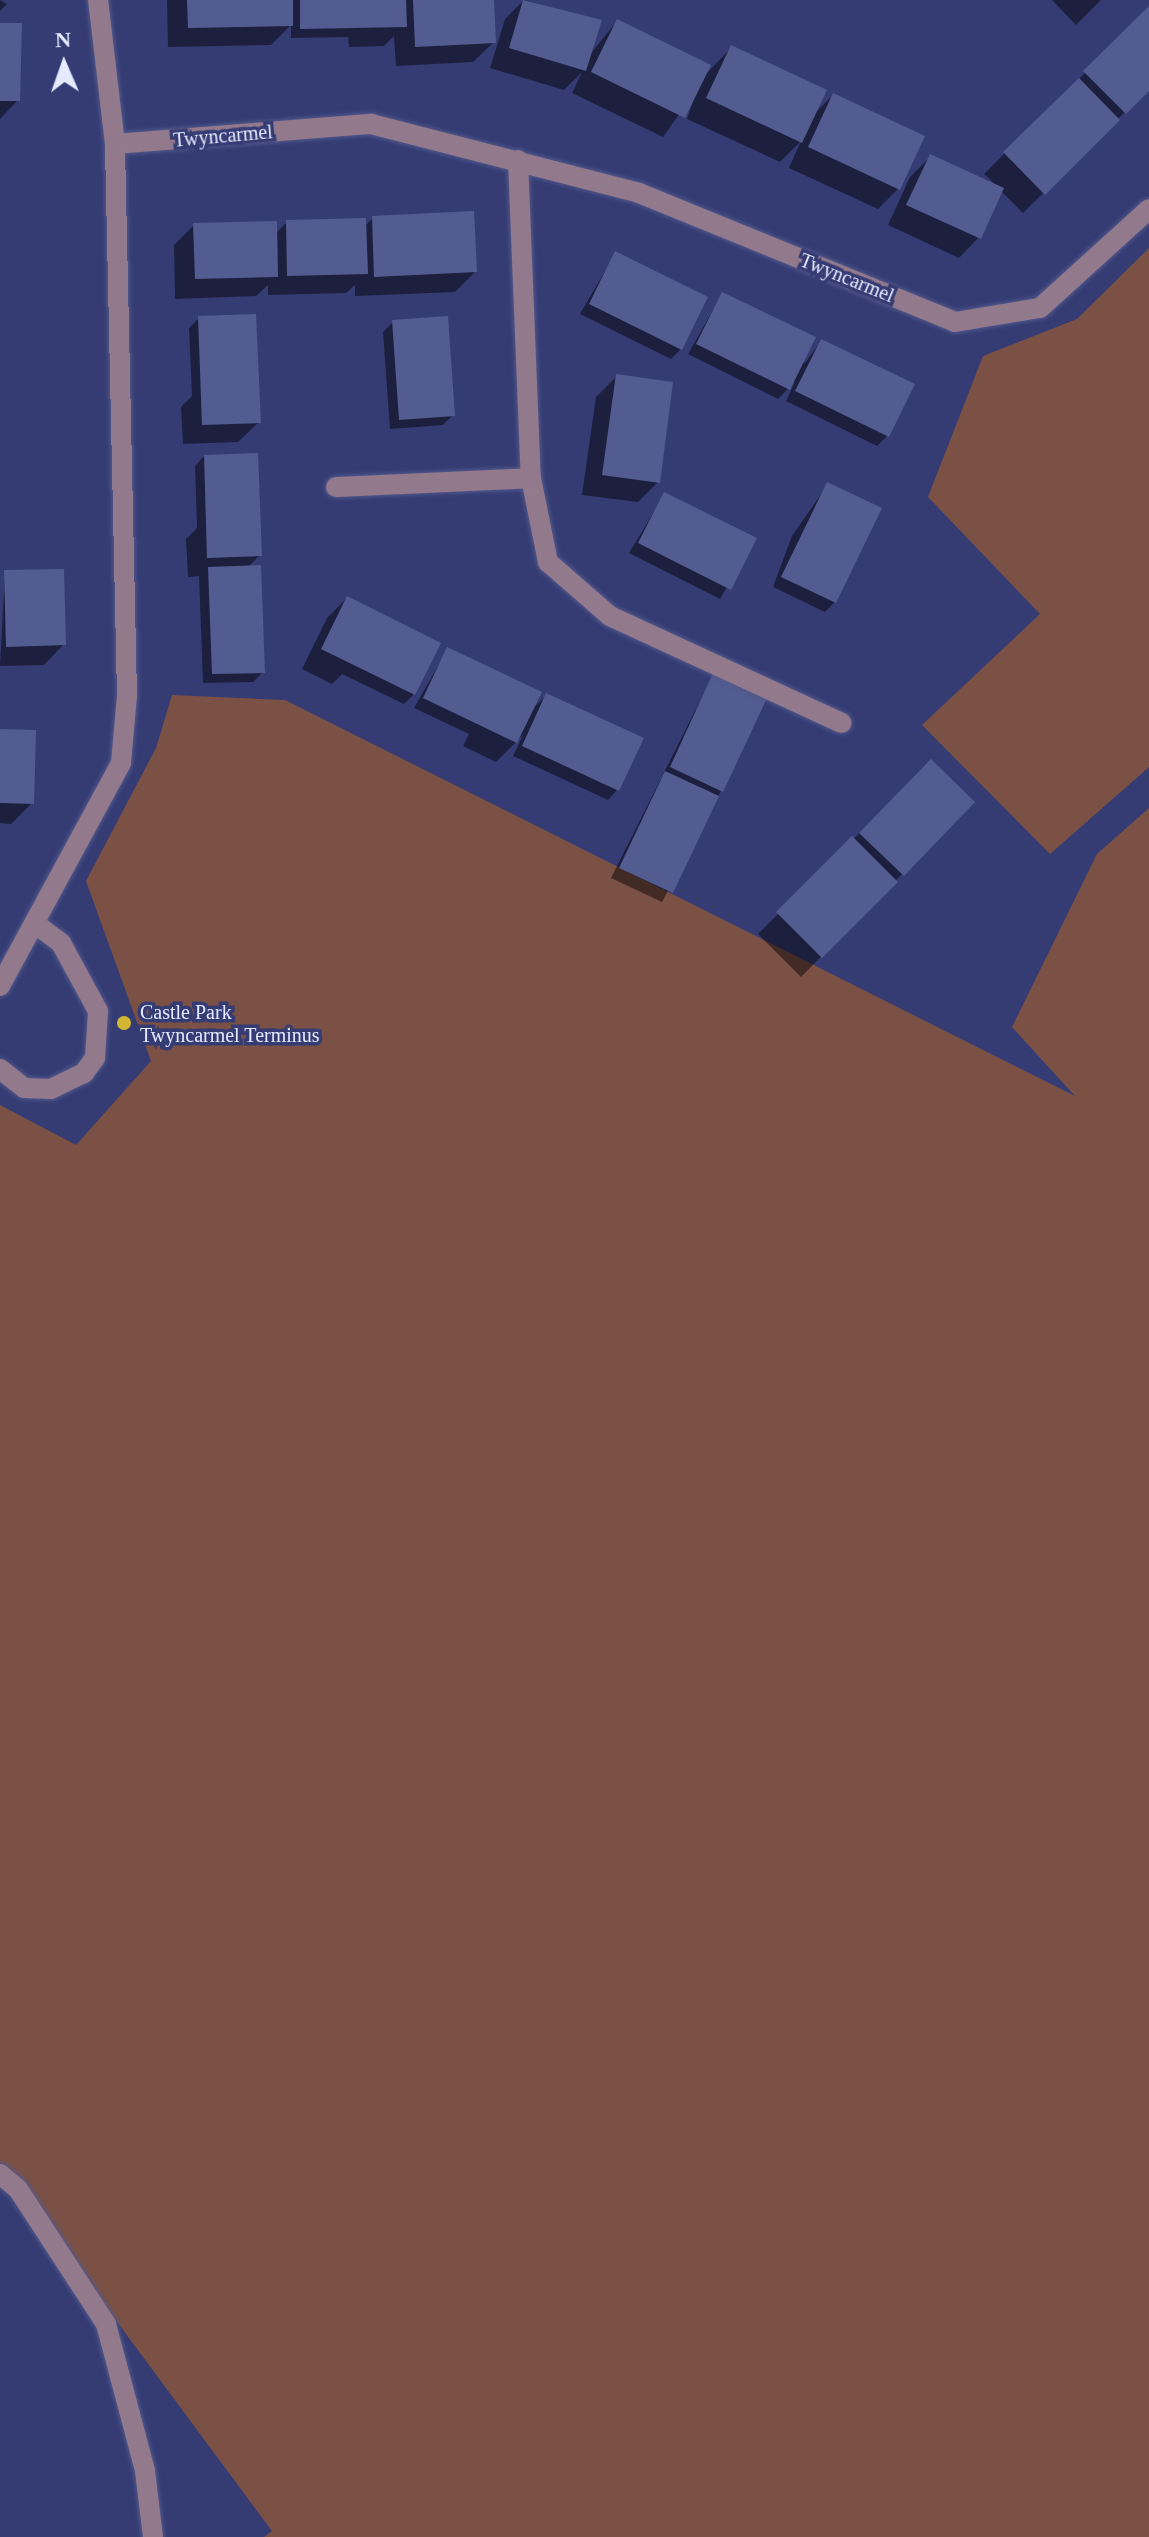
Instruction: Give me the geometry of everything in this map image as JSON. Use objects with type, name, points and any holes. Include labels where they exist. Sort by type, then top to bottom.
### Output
[{"type":"street","points":[[0,986],[37,925],[121,763],[127,696],[115,144],[98,0]]},
{"type":"street","name":"Twyncarmel","points":[[115,144],[371,124],[639,193],[955,322],[1040,308],[1149,209]]},
{"type":"street","points":[[518,160],[531,478],[548,562],[610,616],[842,723]]},
{"type":"street","points":[[336,487],[531,478]]},
{"type":"street","points":[[0,1069],[24,1088],[51,1089],[84,1073],[95,1058],[98,1011],[61,943],[37,925]]},
{"type":"street","points":[[0,2174],[18,2189],[106,2324],[145,2471],[153,2537]]},
{"type":"shaded area","points":[[1149,248],[1149,767],[1050,854],[922,725],[1040,614],[928,497],[983,356],[1077,319]]},
{"type":"shaded area","points":[[172,695],[285,700],[1075,1096],[1012,1027],[1097,854],[1149,808],[1149,2537],[264,2537],[272,2531],[0,2164],[0,1105],[76,1145],[151,1061],[86,881],[156,748]]},
{"type":"building","points":[[187,0],[293,0],[293,26],[188,28]]},
{"type":"building","points":[[300,0],[406,0],[407,27],[300,29]]},
{"type":"building","points":[[413,0],[494,0],[496,43],[415,47]]},
{"type":"building","points":[[523,0],[602,20],[586,71],[509,48]]},
{"type":"building","points":[[1149,6],[1149,91],[1126,114],[1083,71]]},
{"type":"building","points":[[617,19],[711,65],[685,118],[591,72]]},
{"type":"building","points":[[0,23],[22,23],[20,101],[0,101]]},
{"type":"building","points":[[731,45],[827,90],[802,143],[706,98]]},
{"type":"building","points":[[1079,78],[1120,120],[1045,195],[1003,152]]},
{"type":"building","points":[[833,93],[925,136],[900,190],[808,147]]},
{"type":"building","points":[[930,154],[1004,188],[981,239],[906,205]]},
{"type":"building","points":[[474,211],[477,272],[374,277],[372,216]]},
{"type":"building","points":[[366,218],[368,274],[287,276],[286,220]]},
{"type":"building","points":[[277,221],[278,277],[195,279],[193,223]]},
{"type":"building","points":[[615,251],[708,297],[682,350],[589,304]]},
{"type":"building","points":[[722,292],[816,337],[790,390],[696,344]]},
{"type":"building","points":[[256,314],[261,423],[202,425],[198,316]]},
{"type":"building","points":[[448,316],[455,416],[399,420],[392,320]]},
{"type":"building","points":[[821,339],[915,384],[889,437],[795,391]]},
{"type":"building","points":[[616,374],[673,382],[660,483],[602,475]]},
{"type":"building","points":[[258,453],[262,556],[207,558],[204,455]]},
{"type":"building","points":[[827,482],[882,508],[836,603],[781,577]]},
{"type":"building","points":[[664,492],[757,538],[731,590],[638,543]]},
{"type":"building","points":[[261,565],[265,673],[212,674],[208,567]]},
{"type":"building","points":[[64,569],[66,645],[6,647],[4,570]]},
{"type":"building","points":[[347,596],[441,643],[415,695],[321,649]]},
{"type":"building","points":[[447,647],[542,692],[517,743],[423,698]]},
{"type":"building","points":[[713,673],[767,698],[723,792],[670,767]]},
{"type":"building","points":[[546,693],[644,738],[619,791],[522,746]]},
{"type":"building","points":[[0,729],[36,730],[34,804],[0,803]]},
{"type":"building","points":[[931,759],[975,802],[904,876],[859,833]]},
{"type":"building","points":[[665,771],[719,796],[673,893],[619,868]]},
{"type":"building","points":[[852,836],[898,882],[822,958],[776,912]]},
{"type":"place","name":"Castle Park Twyncarmel Terminus","points":[[124,1023]]}]
